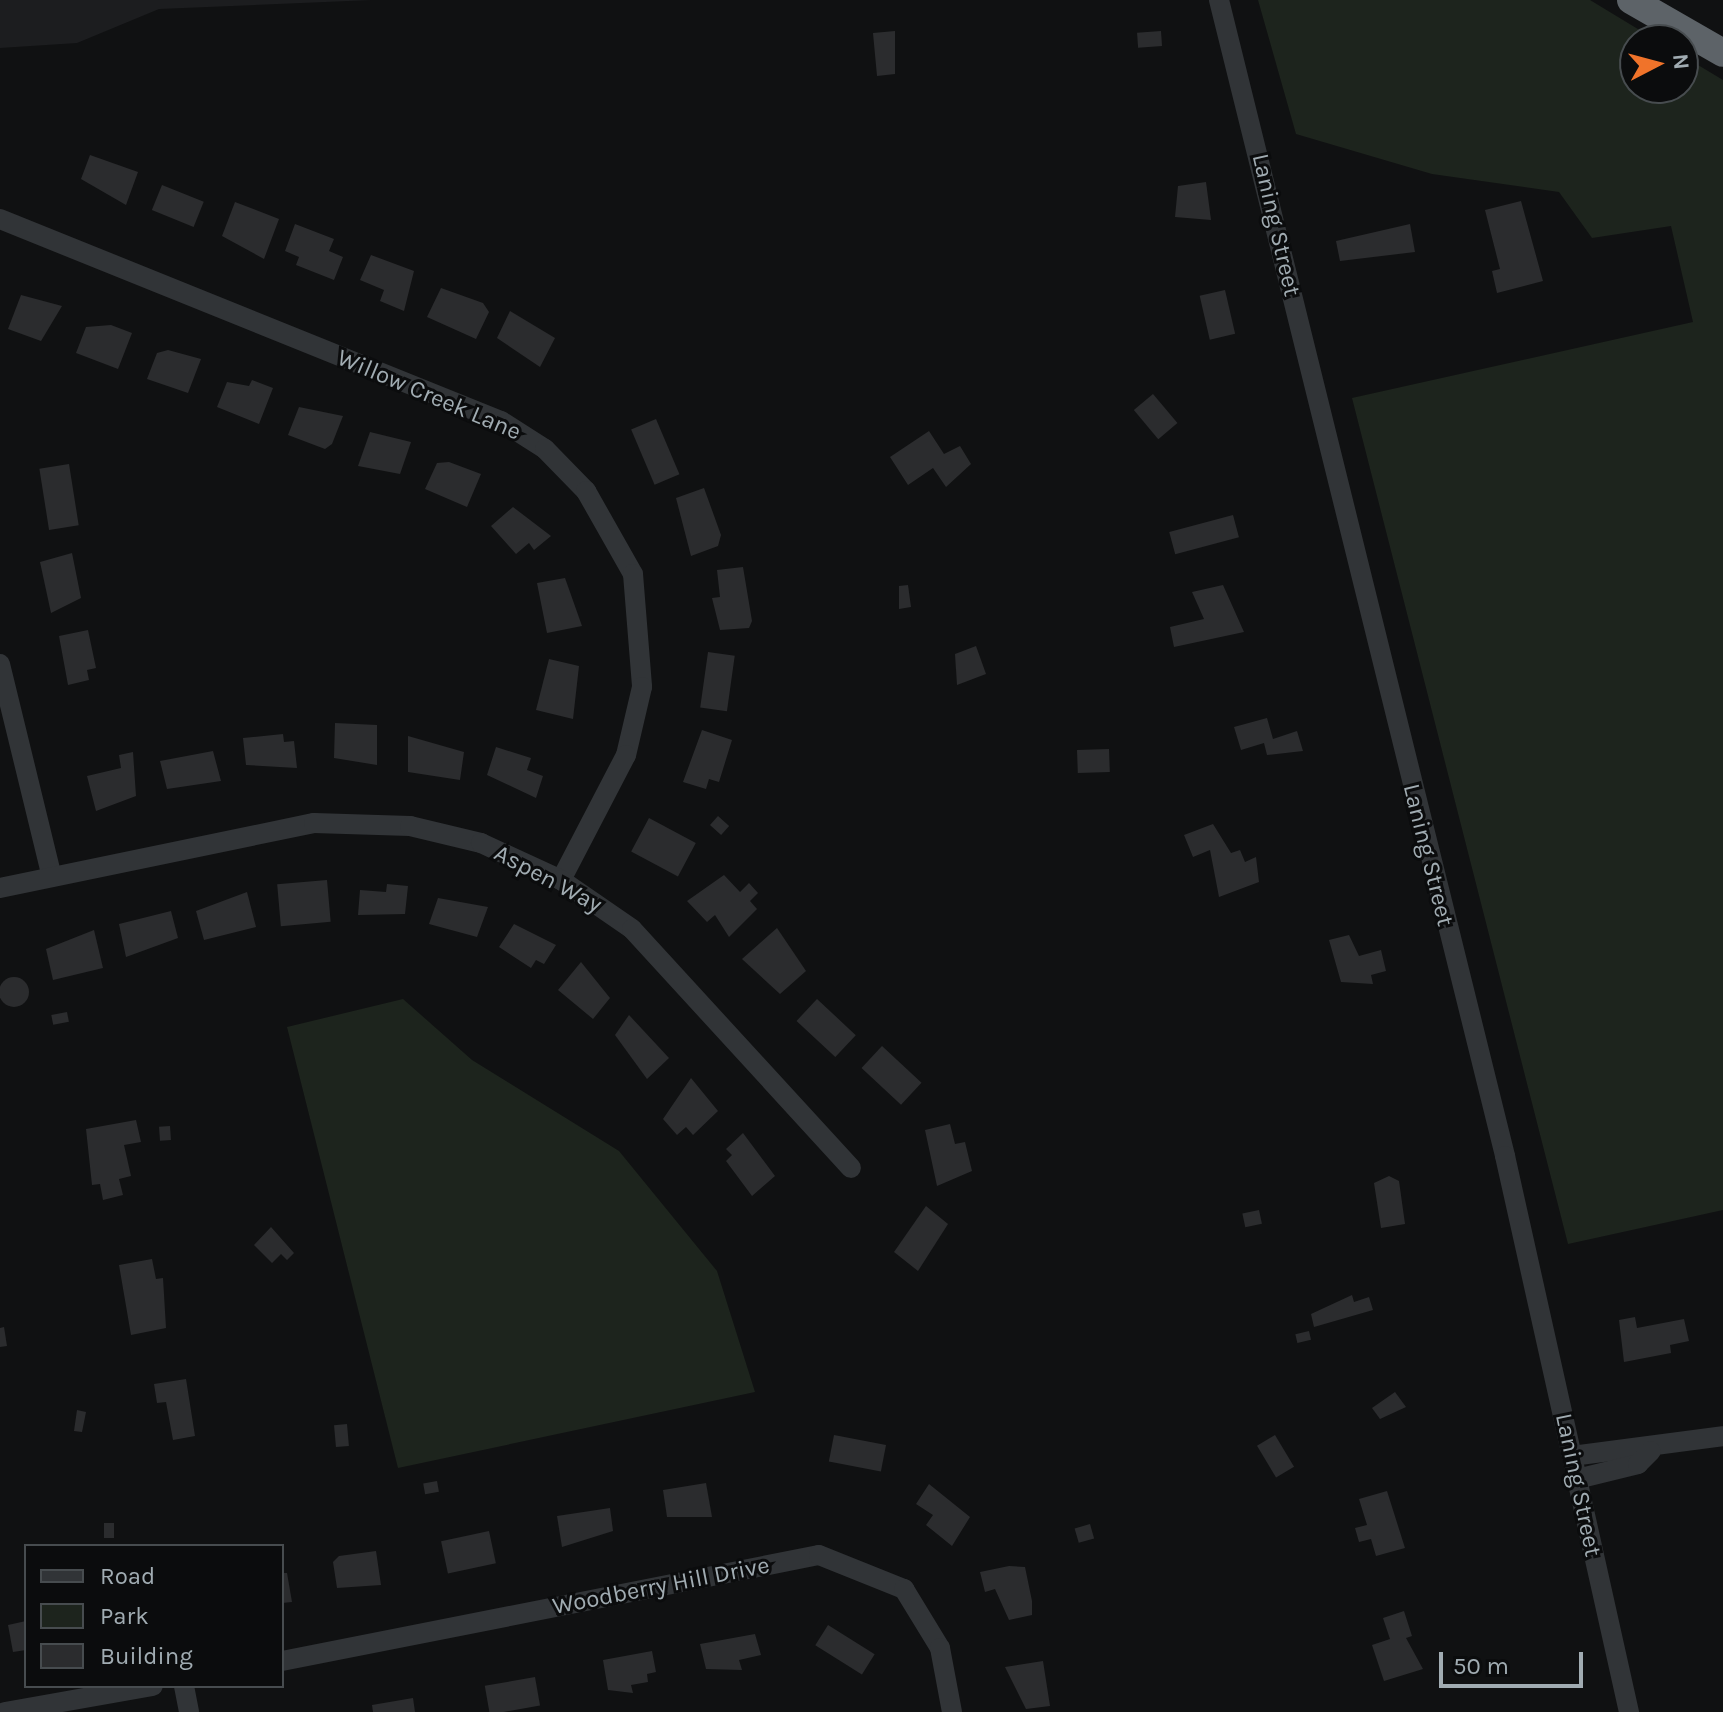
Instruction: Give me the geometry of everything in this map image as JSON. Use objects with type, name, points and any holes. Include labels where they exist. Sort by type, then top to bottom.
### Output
[{"type":"highway","points":[[1631,0],[1723,53]]},
{"type":"highway","points":[[1669,0],[1723,34]]},
{"type":"street","name":"Laning Street","points":[[1219,0],[1505,1156],[1629,1712]]},
{"type":"street","name":"Willow Creek Lane","points":[[0,219],[501,421],[545,449],[586,491],[633,574],[642,687],[626,755],[561,880]]},
{"type":"street","points":[[0,664],[52,877]]},
{"type":"street","name":"Aspen Way","points":[[0,888],[289,826],[342,823],[451,834],[561,880],[664,957],[851,1168]]},
{"type":"street","points":[[1577,1479],[1638,1464],[1651,1451],[1723,1436]]},
{"type":"street","points":[[1572,1456],[1634,1444],[1651,1451]]},
{"type":"street","name":"Woodberry Hill Drive","points":[[284,1661],[819,1555],[904,1589],[940,1648],[952,1712]]},
{"type":"street","points":[[5,1712],[142,1688]]},
{"type":"street","points":[[184,1688],[189,1712]]},
{"type":"shaded area","points":[[0,0],[372,0],[159,9],[77,43],[0,48]]},
{"type":"green space","points":[[1258,0],[1590,0],[1630,24],[1619,24],[1619,104],[1699,104],[1699,66],[1723,80],[1723,1210],[1568,1244],[1352,398],[1693,322],[1671,226],[1592,238],[1559,192],[1432,174],[1296,134]]},
{"type":"green space","points":[[403,999],[472,1060],[619,1151],[717,1271],[755,1392],[398,1468],[287,1027]]},
{"type":"building","points":[[895,31],[895,74],[877,76],[873,33]]},
{"type":"building","points":[[1161,31],[1162,46],[1138,48],[1137,33]]},
{"type":"building","points":[[90,155],[138,172],[126,205],[81,179]]},
{"type":"building","points":[[1206,182],[1211,220],[1175,217],[1178,186]]},
{"type":"building","points":[[162,185],[204,202],[194,227],[152,210]]},
{"type":"building","points":[[1521,201],[1543,281],[1497,293],[1492,271],[1500,269],[1485,210]]},
{"type":"building","points":[[235,202],[279,219],[264,259],[222,236]]},
{"type":"building","points":[[295,224],[334,239],[329,251],[343,257],[334,280],[296,265],[299,257],[285,251]]},
{"type":"building","points":[[1410,224],[1415,252],[1340,261],[1336,241]]},
{"type":"building","points":[[371,255],[414,271],[404,311],[380,301],[384,290],[360,280]]},
{"type":"building","points":[[441,288],[483,303],[489,312],[476,339],[427,317]]},
{"type":"building","points":[[1225,290],[1235,334],[1210,340],[1200,296]]},
{"type":"building","points":[[21,295],[62,306],[41,341],[8,329]]},
{"type":"building","points":[[510,311],[555,338],[540,367],[497,338]]},
{"type":"building","points":[[111,325],[132,333],[118,369],[76,353],[86,327]]},
{"type":"building","points":[[168,350],[201,359],[188,393],[147,379],[157,353]]},
{"type":"building","points":[[252,380],[273,388],[259,424],[217,407],[227,382],[249,386]]},
{"type":"building","points":[[1153,394],[1177,423],[1158,439],[1134,410]]},
{"type":"building","points":[[299,407],[343,416],[332,444],[325,449],[288,435]]},
{"type":"building","points":[[656,419],[679,474],[655,485],[631,430]]},
{"type":"building","points":[[929,431],[944,454],[960,446],[971,464],[946,487],[933,468],[908,485],[890,457]]},
{"type":"building","points":[[370,432],[411,442],[400,474],[358,466]]},
{"type":"building","points":[[449,462],[481,474],[467,507],[425,489],[437,463]]},
{"type":"building","points":[[69,464],[79,525],[49,530],[39,469]]},
{"type":"building","points":[[704,488],[721,535],[718,546],[691,556],[676,498]]},
{"type":"building","points":[[513,507],[551,536],[534,550],[529,543],[516,554],[491,526]]},
{"type":"building","points":[[1233,515],[1239,537],[1175,554],[1169,532]]},
{"type":"building","points":[[72,553],[81,598],[51,613],[40,562]]},
{"type":"building","points":[[743,567],[752,621],[749,628],[720,630],[712,598],[720,597],[717,570]]},
{"type":"building","points":[[565,578],[582,626],[547,633],[537,583]]},
{"type":"building","points":[[908,585],[911,607],[899,609],[899,586]]},
{"type":"building","points":[[1223,585],[1244,632],[1174,647],[1170,627],[1204,619],[1192,592]]},
{"type":"building","points":[[88,630],[96,668],[87,670],[89,680],[68,685],[59,636]]},
{"type":"building","points":[[976,646],[986,674],[957,685],[955,654]]},
{"type":"building","points":[[708,652],[735,656],[727,711],[700,707]]},
{"type":"building","points":[[549,659],[579,666],[573,719],[536,710]]},
{"type":"building","points":[[1267,718],[1273,739],[1297,731],[1303,751],[1267,755],[1264,743],[1241,750],[1234,727]]},
{"type":"building","points":[[335,723],[377,725],[377,765],[334,758]]},
{"type":"building","points":[[702,730],[732,740],[719,782],[709,779],[706,789],[683,782]]},
{"type":"building","points":[[283,734],[284,742],[294,741],[297,768],[246,765],[243,738]]},
{"type":"building","points":[[408,736],[464,752],[460,780],[408,772]]},
{"type":"building","points":[[496,747],[531,758],[527,770],[543,776],[536,798],[487,775]]},
{"type":"building","points":[[1109,749],[1110,772],[1078,773],[1077,750]]},
{"type":"building","points":[[213,751],[221,781],[167,789],[160,761]]},
{"type":"building","points":[[133,752],[136,796],[96,811],[87,776],[121,768],[119,755]]},
{"type":"building","points":[[718,816],[729,826],[721,835],[710,825]]},
{"type":"building","points":[[649,818],[696,843],[678,876],[631,852]]},
{"type":"building","points":[[1213,824],[1231,853],[1240,850],[1245,862],[1256,857],[1259,882],[1219,897],[1210,850],[1193,857],[1184,835]]},
{"type":"building","points":[[724,875],[740,892],[749,883],[758,893],[750,901],[757,909],[729,937],[715,915],[707,922],[687,901]]},
{"type":"building","points":[[327,880],[331,922],[281,926],[277,884]]},
{"type":"building","points":[[387,884],[408,886],[405,914],[358,915],[360,890],[386,892]]},
{"type":"building","points":[[247,892],[256,927],[204,940],[196,911]]},
{"type":"building","points":[[438,898],[488,907],[477,937],[429,924]]},
{"type":"building","points":[[171,911],[178,938],[126,957],[119,924]]},
{"type":"building","points":[[514,924],[556,945],[544,964],[536,960],[531,968],[499,947]]},
{"type":"building","points":[[777,928],[806,971],[780,994],[742,959]]},
{"type":"building","points":[[94,930],[103,968],[53,980],[46,949]]},
{"type":"building","points":[[1349,935],[1359,956],[1381,950],[1386,971],[1371,975],[1373,984],[1341,982],[1329,940]]},
{"type":"building","points":[[581,962],[610,998],[593,1019],[558,990]]},
{"type":"building","points":[[14,977],[24,982],[29,992],[24,1002],[14,1007],[4,1002],[-1,992],[4,982]]},
{"type":"building","points":[[817,999],[856,1035],[835,1057],[797,1021]]},
{"type":"building","points":[[67,1012],[69,1022],[53,1025],[51,1015]]},
{"type":"building","points":[[629,1015],[669,1058],[647,1079],[615,1035]]},
{"type":"building","points":[[882,1046],[921,1083],[901,1105],[862,1068]]},
{"type":"building","points":[[691,1078],[718,1111],[693,1135],[686,1127],[677,1135],[663,1119]]},
{"type":"building","points":[[136,1120],[141,1142],[124,1145],[131,1176],[119,1179],[123,1195],[103,1200],[100,1184],[92,1185],[86,1129]]},
{"type":"building","points":[[950,1124],[955,1144],[965,1142],[972,1171],[937,1186],[925,1130]]},
{"type":"building","points":[[170,1126],[171,1140],[160,1141],[159,1127]]},
{"type":"building","points":[[743,1133],[775,1176],[752,1196],[726,1161],[732,1155],[726,1149]]},
{"type":"building","points":[[1389,1176],[1399,1181],[1405,1224],[1381,1228],[1374,1183]]},
{"type":"building","points":[[926,1206],[948,1224],[918,1271],[894,1252]]},
{"type":"building","points":[[1259,1210],[1262,1224],[1245,1227],[1242,1214]]},
{"type":"building","points":[[271,1227],[294,1253],[287,1260],[281,1254],[272,1263],[254,1245]]},
{"type":"building","points":[[152,1259],[156,1279],[163,1278],[166,1328],[131,1335],[119,1265]]},
{"type":"building","points":[[1352,1295],[1354,1302],[1369,1297],[1373,1310],[1314,1327],[1311,1314]]},
{"type":"building","points":[[1635,1317],[1637,1328],[1684,1319],[1689,1341],[1670,1345],[1671,1353],[1624,1362],[1619,1320]]},
{"type":"building","points":[[4,1327],[7,1346],[0,1347],[0,1328]]},
{"type":"building","points":[[1309,1331],[1311,1340],[1297,1343],[1295,1334]]},
{"type":"building","points":[[186,1379],[195,1436],[173,1440],[166,1402],[157,1403],[154,1384]]},
{"type":"building","points":[[1395,1392],[1406,1407],[1380,1419],[1372,1408]]},
{"type":"building","points":[[77,1410],[86,1412],[82,1432],[74,1431]]},
{"type":"building","points":[[347,1424],[349,1446],[336,1447],[334,1425]]},
{"type":"building","points":[[834,1435],[886,1445],[881,1472],[829,1462]]},
{"type":"building","points":[[1275,1435],[1294,1467],[1276,1478],[1257,1446]]},
{"type":"building","points":[[437,1481],[439,1492],[425,1494],[423,1483]]},
{"type":"building","points":[[706,1483],[712,1517],[667,1517],[663,1490]]},
{"type":"building","points":[[929,1484],[970,1517],[952,1546],[926,1525],[933,1515],[916,1504]]},
{"type":"building","points":[[1387,1491],[1405,1548],[1376,1556],[1371,1539],[1359,1542],[1355,1528],[1367,1525],[1359,1499]]},
{"type":"building","points":[[610,1508],[613,1531],[562,1547],[557,1516]]},
{"type":"building","points":[[104,1523],[114,1523],[114,1538],[104,1538]]},
{"type":"building","points":[[1090,1524],[1094,1538],[1079,1543],[1075,1528]]},
{"type":"building","points":[[489,1531],[496,1563],[448,1573],[441,1541]]},
{"type":"building","points":[[376,1551],[381,1585],[337,1588],[333,1562],[339,1556]]},
{"type":"building","points":[[1009,1566],[1025,1567],[1032,1615],[1009,1620],[995,1589],[985,1592],[980,1572]]},
{"type":"building","points":[[284,1573],[287,1573],[292,1602],[284,1603]]},
{"type":"building","points":[[1404,1611],[1412,1636],[1406,1638],[1423,1669],[1384,1681],[1372,1645],[1390,1639],[1383,1618]]},
{"type":"building","points":[[24,1621],[24,1650],[13,1652],[8,1625]]},
{"type":"building","points":[[828,1625],[875,1654],[862,1674],[815,1645]]},
{"type":"building","points":[[755,1634],[761,1655],[739,1660],[742,1670],[706,1669],[700,1644]]},
{"type":"building","points":[[652,1651],[656,1672],[647,1674],[648,1682],[631,1685],[633,1693],[608,1690],[603,1660]]},
{"type":"building","points":[[1043,1661],[1050,1706],[1026,1709],[1005,1667]]},
{"type":"building","points":[[535,1677],[540,1706],[489,1712],[485,1686]]},
{"type":"building","points":[[413,1698],[415,1712],[373,1712],[372,1705]]}]
